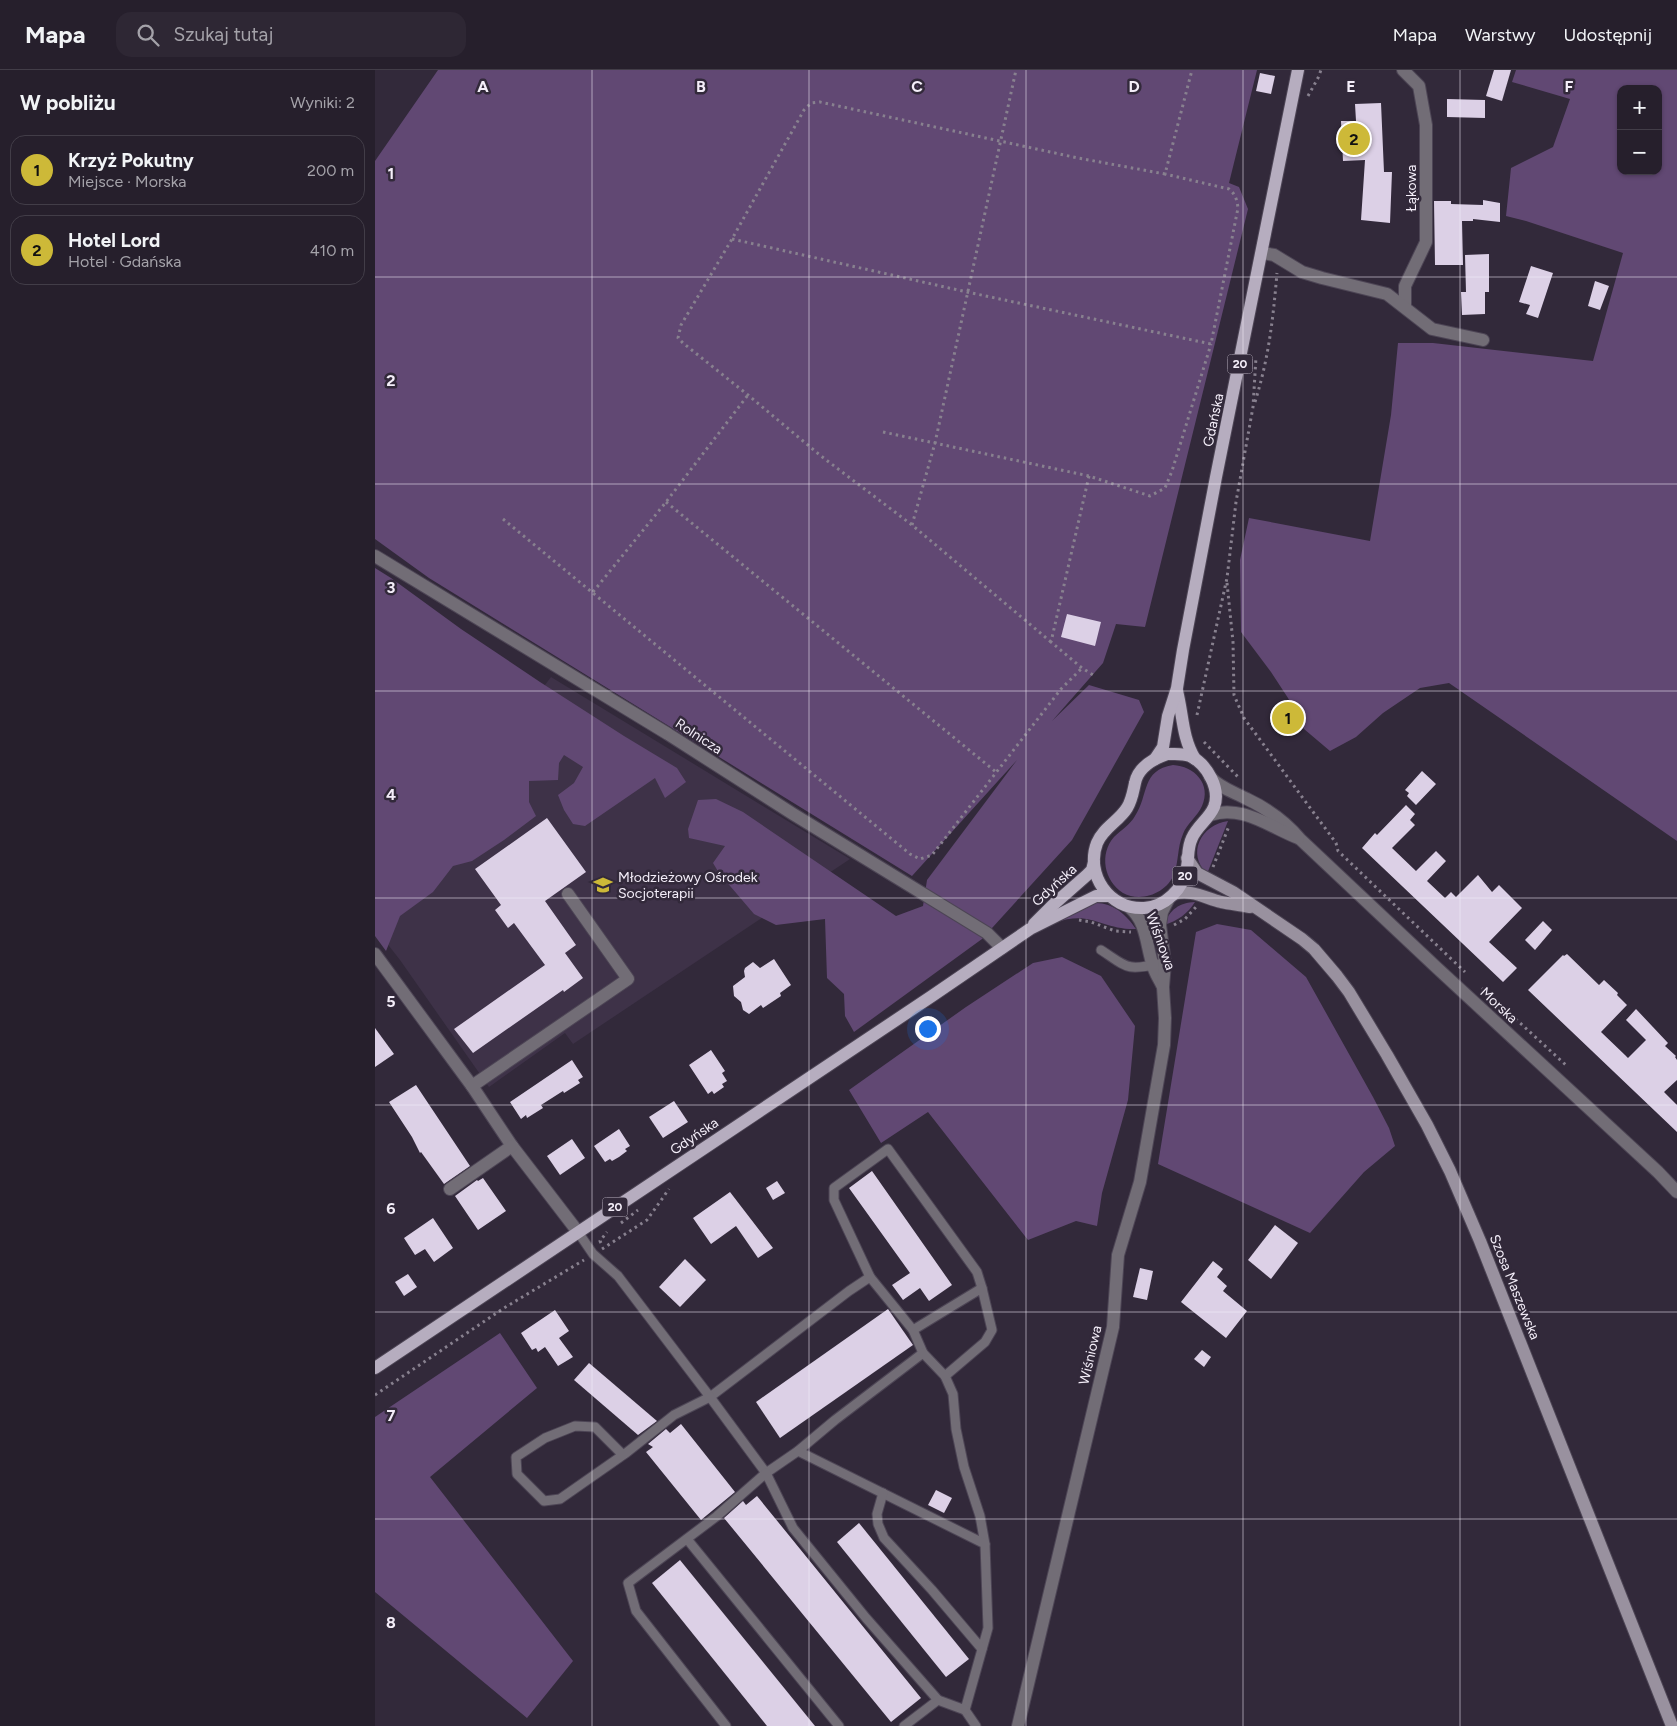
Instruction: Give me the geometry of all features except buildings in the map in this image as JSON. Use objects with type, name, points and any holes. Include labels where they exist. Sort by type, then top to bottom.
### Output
[{"type":"main road","name":"Gdańska","points":[[1155,759],[1163,747],[1177,688],[1299,70]]},
{"type":"main road","name":"Gdańska","points":[[1177,688],[1183,716],[1184,734],[1195,759]]},
{"type":"main road","points":[[1155,759],[1167,754],[1182,754],[1195,759]]},
{"type":"main road","name":"20","points":[[1094,862],[1101,836],[1124,814],[1132,798],[1136,778],[1144,766],[1155,759]]},
{"type":"main road","name":"20","points":[[1129,907],[1150,908],[1171,897],[1180,887],[1186,874],[1189,844],[1192,836],[1210,815],[1216,795],[1207,770],[1195,759]]},
{"type":"main road","name":"Szosa Maszewska","points":[[1187,858],[1197,873],[1233,892],[1254,908],[1277,921],[1314,949],[1337,976],[1387,1055],[1427,1125],[1450,1171],[1484,1250],[1672,1726]]},
{"type":"main road","name":"Gdyńska","points":[[1030,929],[1053,904],[1087,876],[1092,870],[1094,862]]},
{"type":"main road","points":[[1094,862],[1098,879],[1109,896],[1129,907]]},
{"type":"main road","name":"Szosa Maszewska","points":[[1171,897],[1184,892],[1254,908]]},
{"type":"main road","name":"Gdyńska","points":[[375,1368],[1030,929],[1096,896],[1109,896]]},
{"type":"street","name":"Łąkowa","points":[[1403,70],[1419,86],[1426,125],[1427,242],[1405,286],[1405,307]]},
{"type":"street","points":[[1261,258],[1274,255],[1302,272],[1387,294],[1432,329],[1483,340]]},
{"type":"street","name":"Rolnicza","points":[[375,556],[659,728],[987,933],[1002,948]]},
{"type":"street","name":"Morska","points":[[1210,777],[1222,787],[1281,818],[1436,967],[1658,1172],[1677,1192]]},
{"type":"street","name":"Morska","points":[[1210,815],[1220,812],[1235,812],[1300,838]]},
{"type":"street","points":[[473,1086],[627,979],[568,894]]},
{"type":"street","name":"Wiśniowa","points":[[1018,1726],[1113,1327],[1118,1255],[1140,1182],[1164,1045],[1165,1018],[1159,964],[1160,929],[1162,912],[1171,897]]},
{"type":"street","name":"Wiśniowa","points":[[1129,907],[1139,919],[1159,964]]},
{"type":"street","points":[[375,954],[473,1086],[512,1146],[578,1232]]},
{"type":"street","points":[[451,1189],[512,1146]]},
{"type":"lane","points":[[1101,950],[1126,966],[1136,969],[1159,964]]},
{"type":"lane","points":[[945,1376],[985,1342],[992,1330],[983,1288],[977,1272],[888,1149],[833,1188],[834,1200],[870,1277],[913,1330],[923,1353],[945,1376],[953,1394],[956,1429],[964,1467],[980,1516],[985,1544],[988,1628],[965,1710]]},
{"type":"lane","points":[[578,1232],[593,1254],[618,1276],[655,1328],[710,1397],[766,1473],[793,1528],[938,1700],[965,1710],[976,1726]]},
{"type":"lane","points":[[623,1455],[595,1426],[575,1426],[545,1438],[516,1457],[517,1474],[544,1501],[560,1499],[623,1455],[674,1415],[710,1397],[849,1290],[870,1277]]},
{"type":"lane","points":[[913,1330],[983,1288]]},
{"type":"lane","points":[[726,1726],[636,1611],[628,1583],[717,1516],[766,1473],[798,1451],[835,1420],[923,1353]]},
{"type":"lane","points":[[798,1451],[985,1544]]},
{"type":"lane","points":[[883,1493],[877,1514],[878,1524],[884,1538],[932,1590],[982,1649]]},
{"type":"lane","points":[[687,1539],[839,1726]]},
{"type":"lane","points":[[904,1726],[938,1700]]},
{"type":"path","points":[[912,524],[935,443],[1017,70]]},
{"type":"path","points":[[1165,174],[1192,70]]},
{"type":"path","points":[[883,432],[1089,476],[1150,496],[1165,488],[1173,471],[1211,344],[1238,208],[1234,193],[1229,189],[1165,174],[1078,158],[820,102],[811,103],[804,110],[732,239],[681,325],[677,338],[821,456],[912,524],[1051,642],[1093,675]]},
{"type":"path","points":[[732,239],[1211,344]]},
{"type":"path","points":[[1197,722],[1199,700],[1227,578],[1236,502],[1253,407],[1265,371],[1273,321],[1277,273],[1272,266],[1261,258]]},
{"type":"path","points":[[593,592],[666,502],[748,395]]},
{"type":"path","points":[[1051,642],[1089,476]]},
{"type":"path","points":[[666,502],[996,772]]},
{"type":"path","points":[[503,519],[910,854],[920,859],[932,855],[1061,689],[1083,668]]},
{"type":"path","points":[[1227,578],[1233,642],[1234,695],[1244,718],[1336,843],[1338,851],[1380,892]]},
{"type":"path","points":[[1202,739],[1210,750],[1243,783],[1242,796]]},
{"type":"path","points":[[1208,880],[1235,812]]},
{"type":"path","points":[[1160,929],[1185,919],[1195,909],[1201,895]]},
{"type":"path","points":[[1079,920],[1091,922],[1115,931],[1144,931]]},
{"type":"path","points":[[375,1395],[504,1308],[647,1220],[671,1186]]},
{"type":"shaded area","points":[[438,70],[1257,70],[1229,183],[1239,187],[1248,209],[1145,627],[1116,624],[1103,663],[1052,721],[1089,685],[1139,700],[1144,712],[1072,840],[982,939],[854,1032],[845,1016],[844,994],[827,978],[825,919],[776,925],[754,914],[719,873],[713,863],[725,846],[689,838],[688,829],[698,800],[716,799],[743,812],[896,916],[923,906],[927,880],[1017,760],[912,876],[429,578],[375,539],[375,161]]},
{"type":"shaded area","points":[[1516,70],[1677,70],[1677,841],[1449,683],[1420,688],[1383,713],[1356,737],[1330,751],[1304,729],[1288,698],[1241,632],[1240,560],[1249,518],[1370,541],[1391,415],[1398,343],[1433,343],[1593,361],[1623,253],[1506,216],[1511,168],[1553,147],[1570,99],[1512,82]]},
{"type":"shaded area","points":[[375,568],[540,682],[677,768],[686,782],[665,798],[655,778],[585,826],[573,824],[564,810],[558,795],[574,783],[583,767],[564,755],[559,763],[558,780],[529,781],[529,802],[536,816],[472,861],[453,866],[433,892],[400,916],[386,951],[375,936]]},
{"type":"shaded area","name":"Młodzieżowy Ośrodek Socjoterapii","points":[[551,677],[850,859],[573,1044],[565,1033],[489,1087],[400,960],[375,928],[375,911]]},
{"type":"shaded area","points":[[1173,765],[1188,769],[1199,778],[1205,790],[1202,806],[1183,834],[1176,869],[1171,881],[1160,891],[1153,894],[1138,897],[1130,896],[1123,893],[1111,882],[1106,867],[1106,851],[1114,837],[1135,816],[1151,778],[1156,772]]},
{"type":"shaded area","points":[[1228,821],[1207,874],[1201,866],[1198,857],[1199,841],[1210,828]]},
{"type":"shaded area","points":[[1195,902],[1182,916],[1164,925],[1172,911],[1180,905]]},
{"type":"shaded area","points":[[1094,903],[1101,903],[1118,910],[1128,918],[1136,929],[1114,927],[1078,918],[1055,923]]},
{"type":"shaded area","points":[[1217,924],[1251,930],[1306,977],[1373,1097],[1389,1128],[1395,1146],[1364,1172],[1310,1233],[1158,1164],[1196,932]]},
{"type":"shaded area","points":[[1062,957],[1101,976],[1135,1026],[1128,1100],[1102,1193],[1097,1226],[1076,1221],[1028,1240],[928,1112],[881,1143],[849,1090],[966,1007],[1033,963]]},
{"type":"shaded area","points":[[500,1333],[537,1388],[430,1477],[573,1661],[527,1718],[375,1592],[375,1417]]},
{"type":"place","name":"Hotel Lord","points":[[1354,139]]},
{"type":"place","name":"Krzyż Pokutny","points":[[1288,718]]},
{"type":"place","name":"Młodzieżowy Ośrodek Socjoterapii","points":[[603,885]]}]
